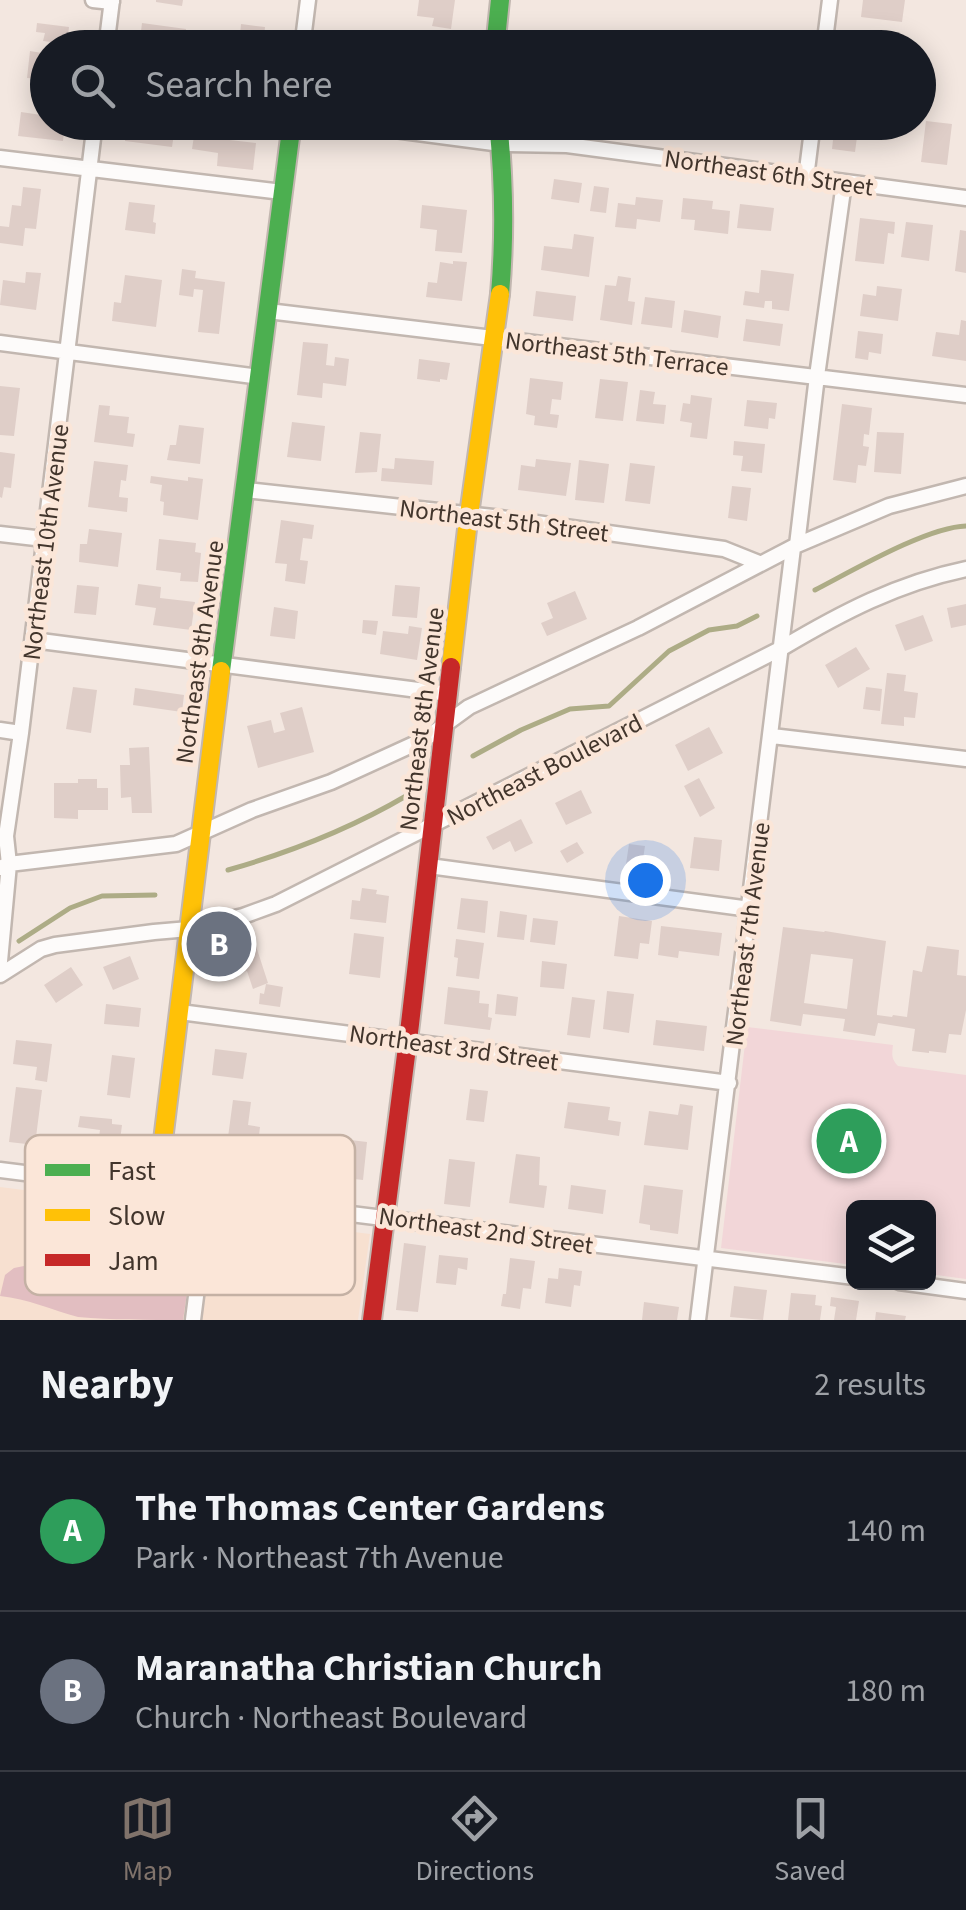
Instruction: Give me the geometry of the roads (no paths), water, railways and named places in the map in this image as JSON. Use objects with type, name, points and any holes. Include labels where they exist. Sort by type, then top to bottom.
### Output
[{"type":"street","points":[[93,0],[112,1],[108,30]]},
{"type":"street","points":[[304,30],[308,0]]},
{"type":"street","points":[[497,30],[500,0]]},
{"type":"street","points":[[826,30],[830,0]]},
{"type":"street","name":"Northeast 10th Avenue","points":[[0,961],[6,836],[92,140]]},
{"type":"street","name":"Northeast 9th Avenue","points":[[164,1135],[289,140]]},
{"type":"street","name":"Northeast 6th Street","points":[[471,140],[568,145],[966,198]]},
{"type":"street","name":"Northeast 8th Avenue","points":[[372,1320],[503,271],[500,140]]},
{"type":"street","points":[[806,178],[811,140]]},
{"type":"street","points":[[0,158],[282,192]]},
{"type":"street","name":"Northeast 7th Avenue","points":[[698,1320],[844,183]]},
{"type":"street","name":"Northeast 5th Terrace","points":[[268,311],[966,395]]},
{"type":"street","points":[[0,344],[260,377]]},
{"type":"street","points":[[4,866],[176,844],[424,740],[470,708],[638,628],[759,563],[889,506],[966,486]]},
{"type":"street","name":"Northeast 5th Street","points":[[246,490],[470,514],[724,549],[759,563]]},
{"type":"street","points":[[0,534],[44,539]]},
{"type":"street","name":"Northeast Boulevard","points":[[0,975],[42,948],[189,930],[276,904],[782,648],[864,602],[931,576],[966,569]]},
{"type":"street","points":[[33,640],[449,694]]},
{"type":"street","points":[[0,730],[21,733]]},
{"type":"street","points":[[772,736],[966,759]]},
{"type":"street","points":[[428,866],[750,909]]},
{"type":"street","name":"Northeast 3rd Street","points":[[180,1012],[729,1083]]},
{"type":"street","name":"Northeast 2nd Street","points":[[0,1170],[25,1173]]},
{"type":"street","name":"Northeast 2nd Street","points":[[355,1213],[846,1276]]},
{"type":"street","points":[[936,1287],[966,1291]]},
{"type":"street","points":[[192,1320],[196,1295]]},
{"type":"waterway","points":[[815,590],[911,542],[966,526]]},
{"type":"waterway","points":[[473,756],[570,709],[609,706],[669,651],[709,630],[737,626],[757,616]]},
{"type":"waterway","points":[[228,870],[320,839],[406,796]]},
{"type":"waterway","points":[[19,941],[70,908],[102,896],[155,895]]},
{"type":"place","name":"Maranatha Christian Church","points":[[219,944]]},
{"type":"place","name":"The Thomas Center Gardens","points":[[849,1141]]}]
